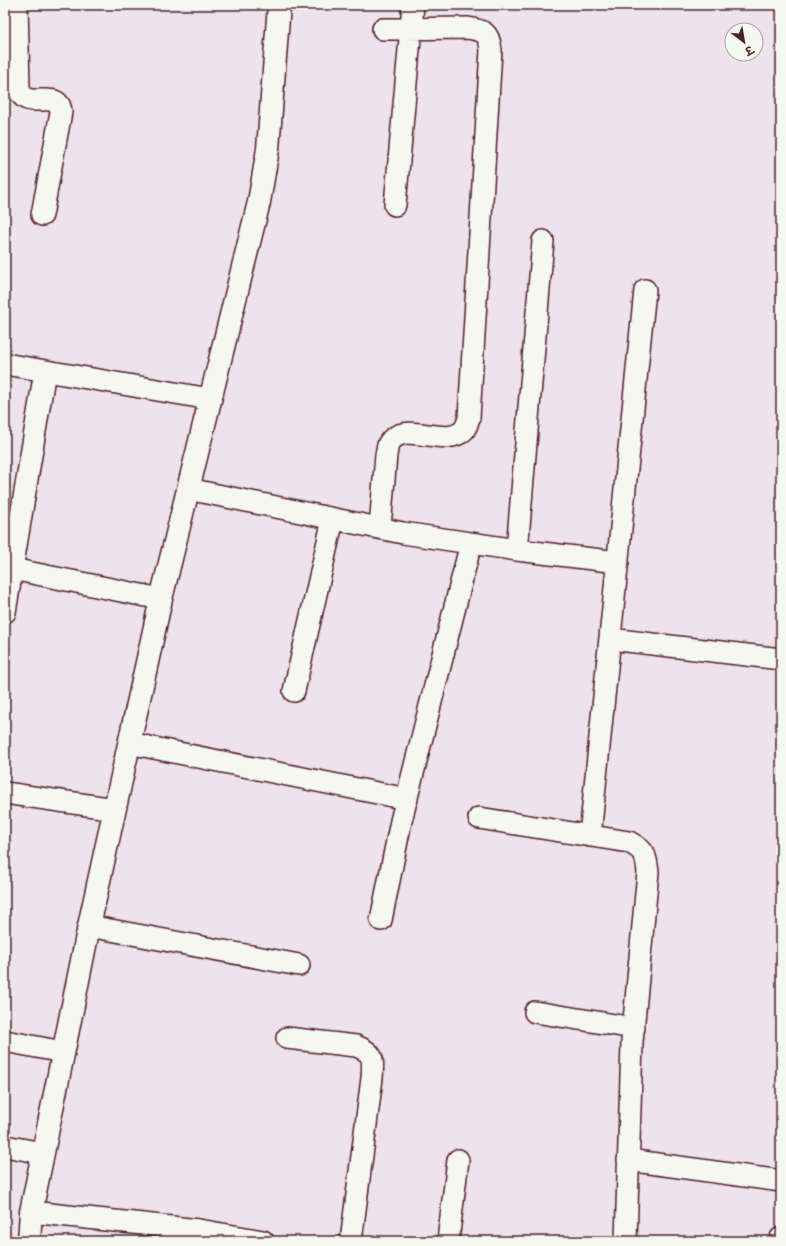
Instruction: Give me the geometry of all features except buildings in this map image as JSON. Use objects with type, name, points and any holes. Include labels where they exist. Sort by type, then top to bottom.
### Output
[{"type":"street","points":[[14,98],[20,95],[18,88],[17,5]]},
{"type":"street","points":[[29,1241],[31,1212],[89,926],[129,743],[161,599],[259,202],[268,149],[279,5]]},
{"type":"street","points":[[395,205],[413,5]]},
{"type":"street","points":[[380,528],[386,455],[389,443],[398,435],[409,433],[445,436],[456,434],[464,429],[469,418],[491,57],[490,40],[486,34],[480,30],[468,28],[383,29]]},
{"type":"street","points":[[14,98],[53,100],[59,103],[61,107],[42,215]]},
{"type":"street","points":[[517,550],[543,241]]},
{"type":"street","points":[[590,836],[645,290]]},
{"type":"street","points":[[5,364],[210,399]]},
{"type":"street","points":[[5,612],[46,371]]},
{"type":"street","points":[[188,489],[403,533],[517,550],[618,562]]},
{"type":"street","points":[[294,691],[333,519]]},
{"type":"street","points":[[381,920],[401,821],[471,543]]},
{"type":"street","points":[[12,569],[161,599]]},
{"type":"street","points":[[610,639],[781,659]]},
{"type":"street","points":[[129,743],[407,799]]},
{"type":"street","points":[[5,793],[115,809]]},
{"type":"street","points":[[479,818],[629,842],[639,848],[646,857],[648,872],[634,1028],[626,1241]]},
{"type":"street","points":[[89,926],[299,965]]},
{"type":"street","points":[[535,1012],[634,1028]]},
{"type":"street","points":[[287,1038],[356,1046],[365,1049],[371,1054],[373,1063],[372,1078],[351,1241]]},
{"type":"street","points":[[5,1041],[64,1052]]},
{"type":"street","points":[[5,1146],[43,1153]]},
{"type":"street","points":[[448,1241],[458,1160]]},
{"type":"street","points":[[628,1160],[781,1180]]},
{"type":"street","points":[[31,1212],[199,1230],[263,1241]]}]
